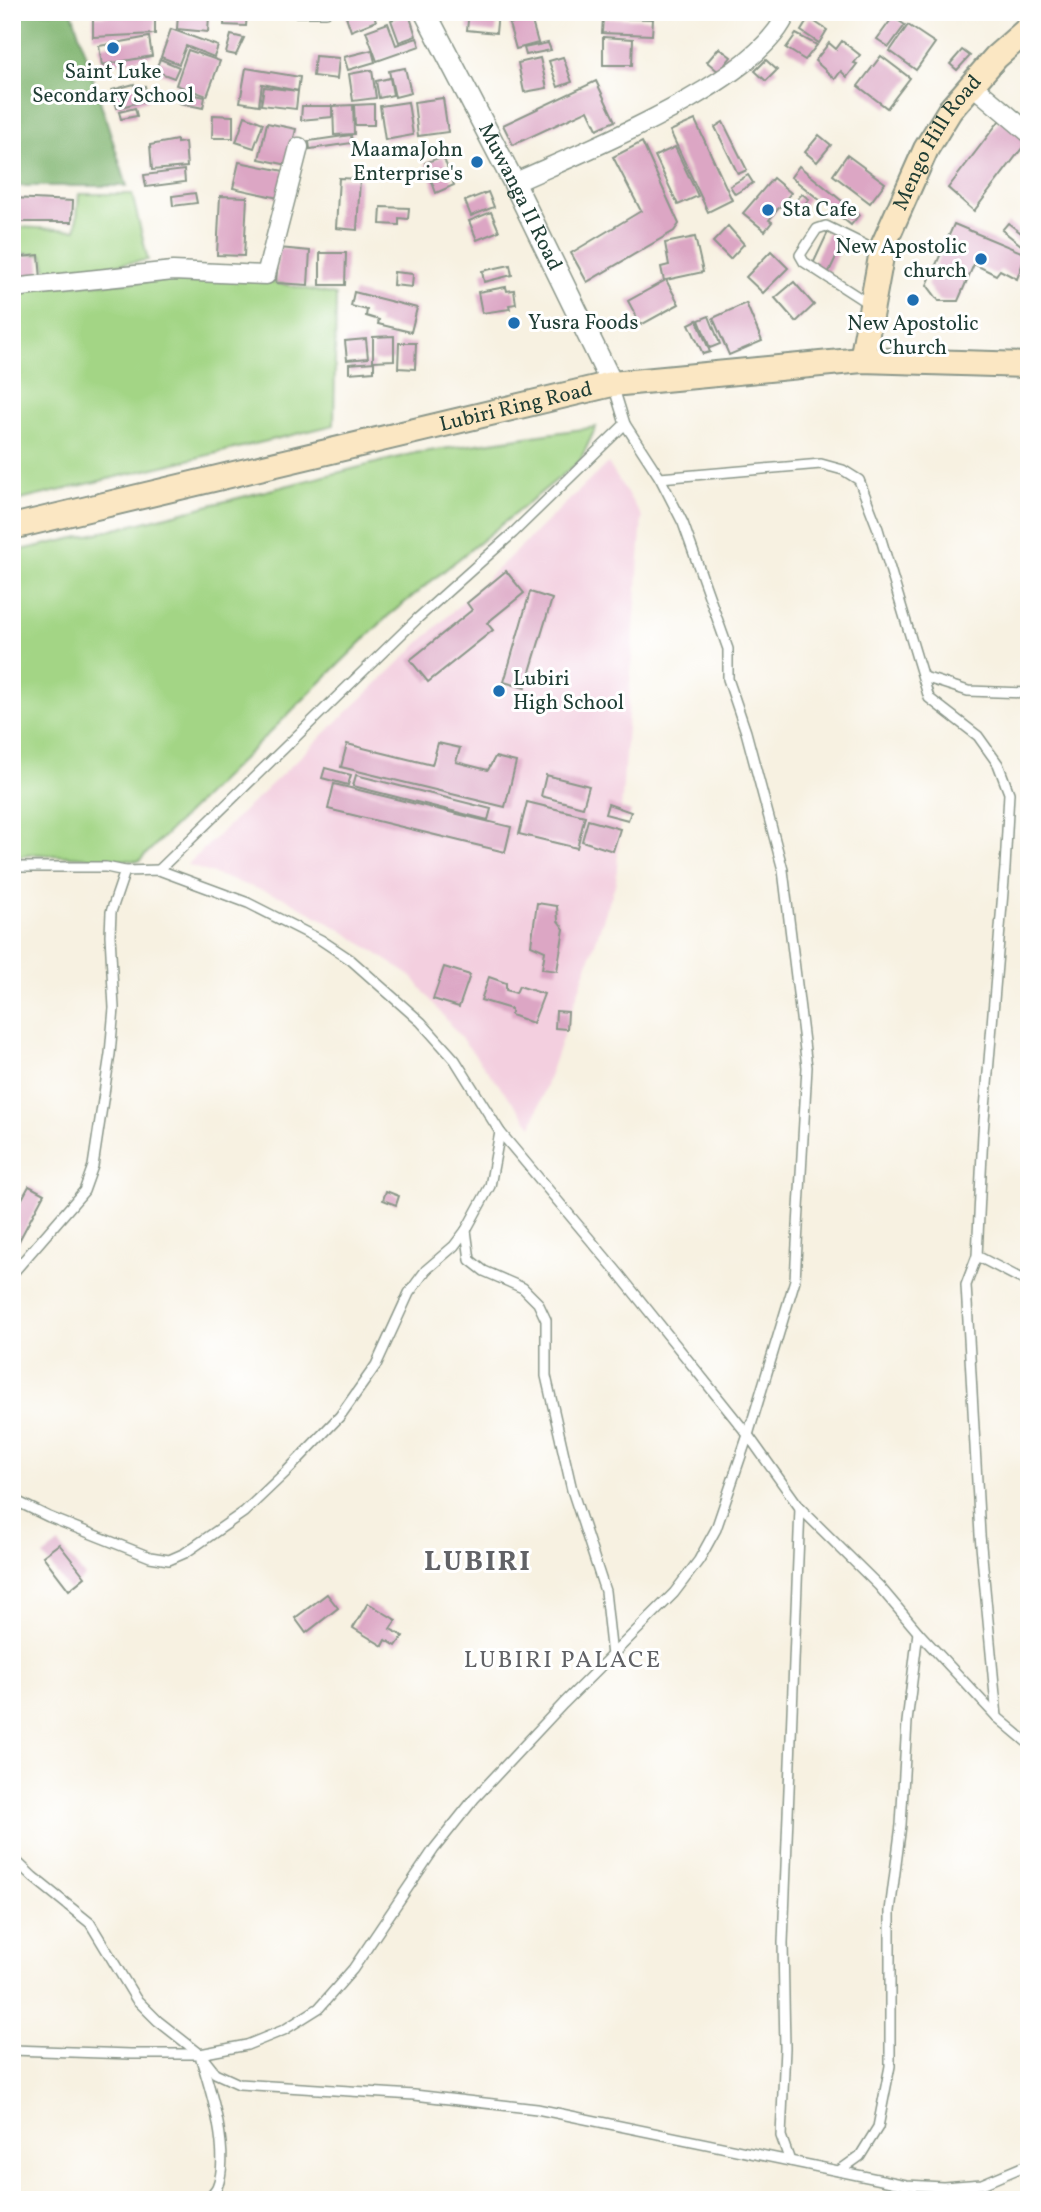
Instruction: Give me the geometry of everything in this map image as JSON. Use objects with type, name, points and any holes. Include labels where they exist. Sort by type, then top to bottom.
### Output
[{"type":"main road","name":"Mengo Hill Road","points":[[862,360],[881,253],[926,149],[950,110],[996,57],[1029,28]]},
{"type":"main road","name":"Lubiri Ring Road","points":[[12,527],[612,384],[862,360],[1029,365]]},
{"type":"street","name":"Muwanga II Road","points":[[425,12],[514,183],[612,384]]},
{"type":"street","points":[[514,183],[676,108],[729,75],[769,41],[788,12]]},
{"type":"street","points":[[972,86],[1029,133]]},
{"type":"street","points":[[12,288],[173,271],[266,275],[299,147]]},
{"type":"lane","points":[[274,12],[326,12]]},
{"type":"lane","points":[[871,305],[804,262],[800,255],[817,229],[826,226],[881,253]]},
{"type":"lane","points":[[12,2050],[200,2054],[247,2045],[284,2030],[319,2008],[353,1969],[434,1849],[474,1799],[674,1594],[699,1560],[716,1530],[795,1280],[807,1067],[783,870],[746,732],[728,679],[727,649],[683,523],[660,478],[625,424],[612,384]]},
{"type":"lane","points":[[159,870],[418,618],[513,533],[625,424]]},
{"type":"lane","points":[[660,478],[821,464],[842,470],[859,480],[878,529],[929,698],[978,737],[998,764],[1009,793],[983,1133],[978,1256],[966,1286],[980,1535],[997,1717]]},
{"type":"lane","points":[[924,677],[968,691],[1029,693]]},
{"type":"lane","points":[[12,867],[159,870],[248,903],[321,940],[351,960],[421,1022],[455,1060],[500,1132],[619,1274],[748,1435],[800,1508],[879,1586],[997,1717],[1029,1744]]},
{"type":"lane","points":[[12,1274],[85,1191],[93,1166],[114,1008],[111,912],[125,870]]},
{"type":"lane","points":[[12,1499],[49,1517],[150,1557],[169,1560],[185,1553],[244,1512],[340,1416],[376,1365],[409,1293],[426,1270],[454,1246],[490,1186],[500,1132]]},
{"type":"lane","points":[[466,1230],[470,1261],[484,1271],[523,1288],[538,1303],[546,1320],[546,1376],[572,1490],[605,1591],[612,1656]]},
{"type":"lane","points":[[978,1256],[1029,1283]]},
{"type":"lane","points":[[790,2161],[781,2136],[785,2048],[783,1943],[800,1508]]},
{"type":"lane","points":[[839,2171],[860,2156],[878,2127],[890,2066],[890,1911],[901,1825],[907,1722],[918,1632]]},
{"type":"lane","points":[[12,1857],[90,1923],[136,1999],[158,2021],[200,2054],[215,2073],[239,2084],[414,2095],[537,2109],[906,2185],[943,2187],[982,2184],[1029,2164]]},
{"type":"lane","points":[[200,2054],[214,2104],[222,2157],[217,2187],[207,2200]]},
{"type":"shaded area","name":"Lubiri High School","points":[[608,463],[642,517],[616,882],[532,1126],[412,977],[343,931],[285,898],[187,865]]},
{"type":"green space","points":[[12,12],[72,12],[127,186],[12,186]]},
{"type":"green space","points":[[79,194],[132,194],[148,260],[48,275],[43,255],[18,253],[19,227],[76,230]]},
{"type":"green space","points":[[248,277],[336,295],[334,425],[12,502],[12,289]]},
{"type":"green space","points":[[596,427],[580,461],[388,616],[139,861],[35,854],[12,858],[12,552],[120,528],[415,453]]},
{"type":"building","points":[[225,12],[247,13],[246,26],[224,25]]},
{"type":"building","points":[[357,12],[373,12],[376,21],[351,31],[346,16]]},
{"type":"building","points":[[469,12],[498,12],[496,33],[467,30]]},
{"type":"building","points":[[155,14],[155,34],[93,37],[93,16]]},
{"type":"building","points":[[178,14],[209,16],[208,32],[177,29]]},
{"type":"building","points":[[409,14],[416,36],[399,42],[391,20]]},
{"type":"building","points":[[893,17],[905,25],[889,47],[877,39]]},
{"type":"building","points":[[531,18],[538,43],[516,49],[509,24]]},
{"type":"building","points":[[603,18],[653,19],[652,35],[602,33]]},
{"type":"building","points":[[809,18],[827,30],[819,43],[801,31]]},
{"type":"building","points":[[388,23],[396,45],[417,38],[420,46],[377,61],[366,31]]},
{"type":"building","points":[[908,25],[935,43],[916,70],[890,51]]},
{"type":"building","points":[[171,29],[218,46],[214,57],[186,46],[179,64],[161,57]]},
{"type":"building","points":[[796,34],[817,45],[805,60],[786,48]]},
{"type":"building","points":[[231,35],[244,38],[236,55],[226,53]]},
{"type":"building","points":[[149,37],[152,56],[102,65],[99,46]]},
{"type":"building","points":[[603,37],[633,39],[632,65],[603,65]]},
{"type":"building","points":[[842,41],[860,55],[847,77],[841,71],[835,79],[815,61],[829,43],[836,49]]},
{"type":"building","points":[[548,43],[551,50],[526,55],[524,48]]},
{"type":"building","points":[[719,48],[731,57],[719,72],[707,62]]},
{"type":"building","points":[[188,50],[220,61],[207,96],[176,85]]},
{"type":"building","points":[[372,50],[375,62],[348,70],[344,57]]},
{"type":"building","points":[[962,50],[970,56],[957,70],[950,64]]},
{"type":"building","points":[[315,56],[339,58],[337,79],[313,76]]},
{"type":"building","points":[[881,56],[910,78],[887,108],[858,86]]},
{"type":"building","points":[[563,57],[572,82],[558,87],[549,61]]},
{"type":"building","points":[[540,58],[547,88],[524,92],[518,63]]},
{"type":"building","points":[[160,59],[179,67],[174,78],[155,71]]},
{"type":"building","points":[[766,60],[777,70],[766,81],[755,71]]},
{"type":"building","points":[[246,68],[300,77],[298,91],[262,84],[259,105],[240,102]]},
{"type":"building","points":[[405,68],[411,93],[395,97],[389,71]]},
{"type":"building","points":[[372,70],[376,98],[353,101],[349,74]]},
{"type":"building","points":[[390,78],[393,95],[379,98],[376,81]]},
{"type":"building","points":[[596,81],[615,121],[597,129],[588,110],[513,145],[503,125]]},
{"type":"building","points":[[134,84],[135,88],[145,86],[148,100],[117,108],[112,90]]},
{"type":"building","points":[[264,87],[298,91],[296,109],[261,105]]},
{"type":"building","points":[[181,92],[205,97],[203,108],[179,103]]},
{"type":"building","points":[[443,98],[448,132],[418,136],[414,102]]},
{"type":"building","points":[[408,102],[413,135],[385,140],[380,106]]},
{"type":"building","points":[[374,104],[374,125],[355,125],[354,105]]},
{"type":"building","points":[[353,105],[354,134],[334,135],[333,106]]},
{"type":"building","points":[[302,106],[332,106],[332,117],[301,120]]},
{"type":"building","points":[[135,108],[137,116],[121,119],[119,112]]},
{"type":"building","points":[[213,115],[233,116],[233,138],[212,138]]},
{"type":"building","points":[[245,116],[263,123],[254,148],[236,142]]},
{"type":"building","points":[[1003,116],[1029,139],[974,211],[948,188]]},
{"type":"building","points":[[695,120],[732,200],[708,212],[670,131]]},
{"type":"building","points":[[723,122],[747,170],[738,174],[715,127]]},
{"type":"building","points":[[267,123],[296,129],[288,165],[259,159]]},
{"type":"building","points":[[351,135],[352,143],[310,149],[309,141]]},
{"type":"building","points":[[819,135],[831,145],[817,162],[805,152]]},
{"type":"building","points":[[177,140],[177,143],[185,142],[187,167],[152,170],[150,145]]},
{"type":"building","points":[[642,142],[679,224],[674,231],[587,282],[571,253],[641,211],[613,157]]},
{"type":"building","points":[[675,147],[698,196],[678,205],[655,156]]},
{"type":"building","points":[[847,155],[885,183],[870,203],[833,175]]},
{"type":"building","points":[[443,156],[454,185],[436,193],[425,163]]},
{"type":"building","points":[[239,162],[289,172],[283,199],[233,188]]},
{"type":"building","points":[[799,166],[859,215],[851,225],[791,177]]},
{"type":"building","points":[[184,170],[185,182],[146,187],[144,175]]},
{"type":"building","points":[[748,175],[753,183],[735,194],[730,186]]},
{"type":"building","points":[[339,178],[360,179],[357,230],[336,228]]},
{"type":"building","points":[[773,178],[791,193],[769,220],[772,222],[765,231],[743,213]]},
{"type":"building","points":[[488,192],[494,207],[471,216],[465,201]]},
{"type":"building","points":[[195,193],[197,203],[173,206],[172,196]]},
{"type":"building","points":[[802,194],[809,199],[798,212],[791,206]]},
{"type":"building","points":[[220,196],[247,197],[244,256],[217,255]]},
{"type":"building","points":[[12,198],[73,201],[72,222],[12,222]]},
{"type":"building","points":[[381,207],[409,208],[408,219],[399,218],[399,225],[380,224]]},
{"type":"building","points":[[491,212],[499,231],[477,240],[469,221]]},
{"type":"building","points":[[1008,223],[1029,239],[1026,249],[1002,230]]},
{"type":"building","name":"New Apostolic church","points":[[954,224],[1026,254],[1017,279],[1000,270],[996,275],[974,264],[958,301],[939,301],[927,285]]},
{"type":"building","points":[[728,226],[744,244],[730,259],[713,242]]},
{"type":"building","points":[[828,232],[844,240],[828,274],[812,266]]},
{"type":"building","points":[[695,237],[703,272],[666,280],[679,304],[641,325],[628,301],[664,281],[661,267],[669,265],[665,243]]},
{"type":"building","points":[[279,248],[310,251],[308,285],[276,283]]},
{"type":"building","points":[[771,251],[788,268],[763,293],[746,277]]},
{"type":"building","points":[[320,253],[346,253],[345,285],[320,285]]},
{"type":"building","points":[[39,255],[41,279],[12,281],[12,258]]},
{"type":"building","points":[[510,265],[512,275],[484,282],[482,271]]},
{"type":"building","points":[[394,272],[413,274],[412,287],[393,285]]},
{"type":"building","points":[[794,282],[814,305],[796,322],[775,298]]},
{"type":"building","points":[[506,287],[507,291],[514,290],[516,304],[509,305],[510,309],[482,313],[478,292]]},
{"type":"building","points":[[354,292],[417,308],[411,332],[378,324],[379,320],[366,316],[367,310],[351,306]]},
{"type":"building","points":[[746,303],[762,341],[729,355],[713,318]]},
{"type":"building","points":[[709,316],[720,344],[710,348],[699,320]]},
{"type":"building","points":[[697,320],[710,352],[703,354],[689,324]]},
{"type":"building","points":[[394,336],[394,360],[373,361],[373,337]]},
{"type":"building","points":[[366,339],[368,358],[347,360],[345,341]]},
{"type":"building","points":[[399,343],[416,343],[415,369],[398,368]]},
{"type":"building","points":[[374,362],[374,371],[349,373],[349,364]]},
{"type":"building","points":[[506,571],[524,593],[487,623],[493,630],[428,682],[410,660],[472,610],[467,603]]},
{"type":"building","points":[[530,592],[552,599],[525,688],[504,682]]},
{"type":"building","points":[[438,743],[460,748],[456,762],[488,770],[495,757],[516,762],[505,807],[341,767],[347,744],[432,765]]},
{"type":"building","points":[[325,768],[351,775],[348,785],[322,778]]},
{"type":"building","points":[[356,775],[491,809],[488,820],[353,786]]},
{"type":"building","points":[[546,775],[589,786],[583,807],[541,796]]},
{"type":"building","points":[[334,784],[511,827],[505,852],[328,809]]},
{"type":"building","points":[[527,802],[585,816],[577,848],[519,834]]},
{"type":"building","points":[[608,804],[631,812],[628,820],[605,814]]},
{"type":"building","points":[[588,820],[620,829],[613,851],[582,841]]},
{"type":"building","points":[[537,903],[557,906],[558,921],[564,929],[557,971],[542,969],[545,951],[531,945]]},
{"type":"building","points":[[444,967],[470,975],[459,1007],[433,999]]},
{"type":"building","points":[[489,977],[506,983],[506,990],[516,993],[519,986],[544,994],[533,1023],[511,1015],[511,1009],[481,1000]]},
{"type":"building","points":[[556,1011],[568,1012],[567,1029],[555,1028]]},
{"type":"building","points":[[29,1186],[44,1194],[12,1254],[12,1217]]},
{"type":"building","points":[[386,1191],[399,1196],[396,1205],[383,1200]]},
{"type":"building","points":[[59,1544],[85,1577],[69,1590],[43,1556]]},
{"type":"building","points":[[327,1594],[338,1608],[306,1633],[295,1618]]},
{"type":"building","points":[[368,1603],[396,1620],[390,1629],[403,1636],[396,1646],[386,1640],[383,1646],[353,1628]]},
{"type":"place","name":"Saint Luke Secondary School","points":[[113,48]]},
{"type":"place","name":"MaamaJohn Enterprise's","points":[[477,162]]},
{"type":"place","name":"Sta Cafe","points":[[768,210]]},
{"type":"place","name":"New Apostolic church","points":[[981,259]]},
{"type":"place","name":"New Apostolic Church","points":[[913,300]]},
{"type":"place","name":"Yusra Foods","points":[[514,323]]},
{"type":"place","name":"Lubiri High School","points":[[499,691]]},
{"type":"district","name":"LUBIRI","points":[[478,1562]]},
{"type":"district","name":"LUBIRI PALACE","points":[[563,1661]]}]
